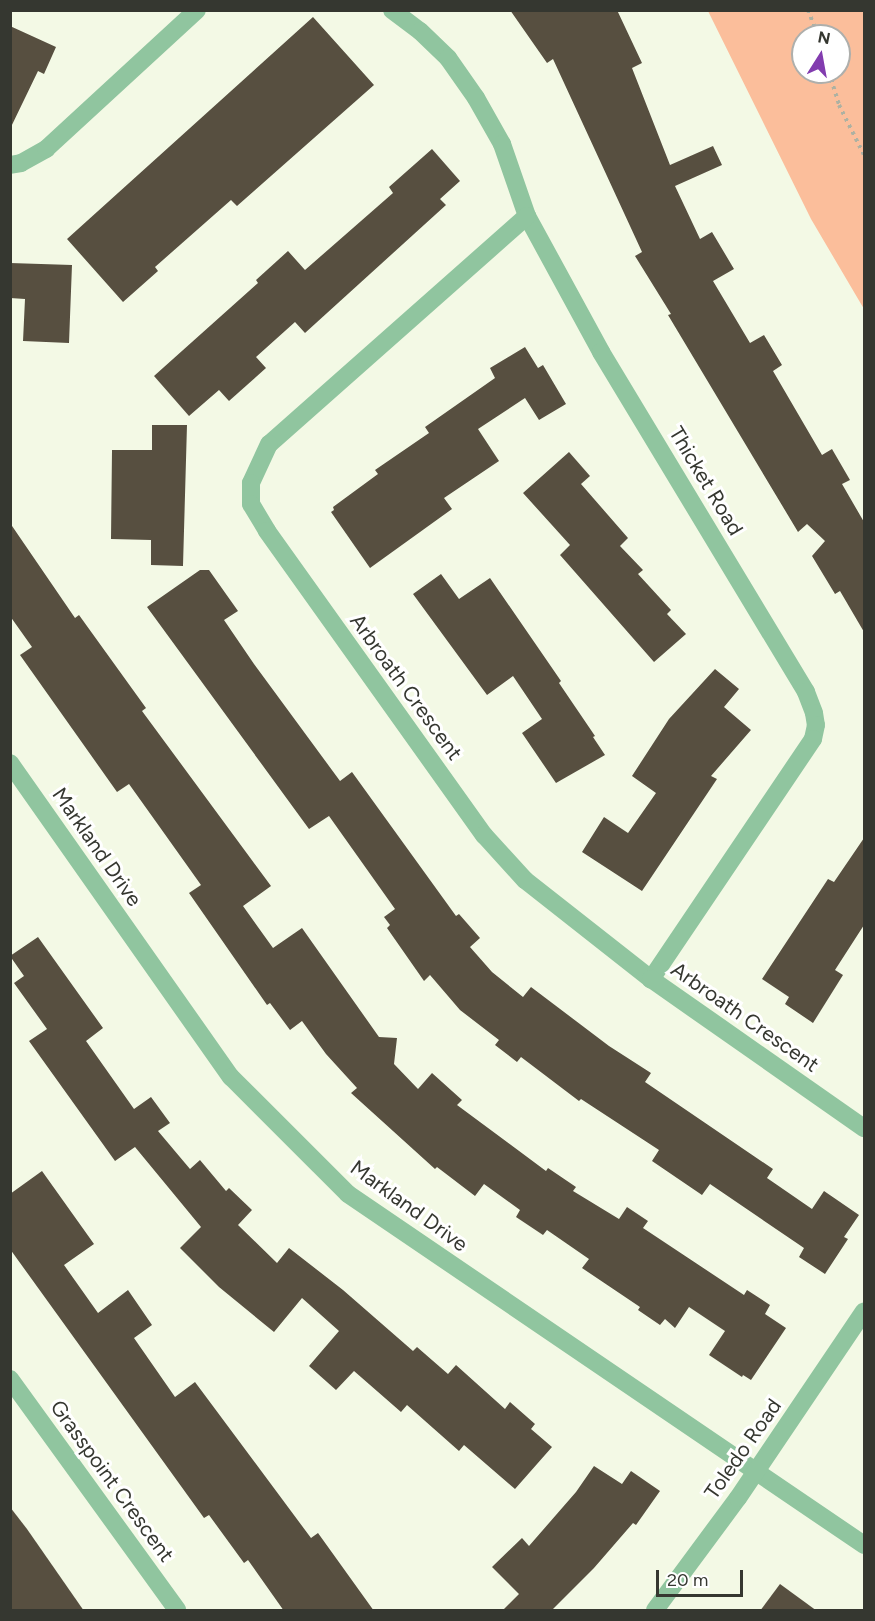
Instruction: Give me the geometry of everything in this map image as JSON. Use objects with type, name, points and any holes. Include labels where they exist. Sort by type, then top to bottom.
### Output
[{"type":"street","points":[[10,165],[21,163],[46,149],[197,10]]},
{"type":"street","name":"Thicket Road","points":[[392,10],[420,31],[448,58],[476,98],[502,144],[527,216],[601,352],[806,692],[815,719],[813,739],[798,764],[651,979]]},
{"type":"street","name":"Arbroath Crescent","points":[[527,216],[269,444],[251,483],[251,504],[267,531],[484,835],[525,880],[651,979],[864,1128]]},
{"type":"street","name":"Markland Drive","points":[[10,763],[231,1077],[348,1194],[864,1545]]},
{"type":"street","name":"Toledo Road","points":[[655,1611],[756,1472],[864,1311]]},
{"type":"street","name":"Grasspoint Crescent","points":[[10,1379],[177,1611]]},
{"type":"path","points":[[833,84],[839,105],[864,155]]},
{"type":"shaded area","points":[[708,11],[864,11],[864,309],[811,219]]},
{"type":"building","points":[[510,10],[617,10],[642,63],[632,68],[670,165],[713,146],[722,165],[675,186],[700,239],[712,232],[734,269],[713,281],[750,343],[764,335],[782,365],[773,371],[822,455],[832,449],[850,480],[842,484],[864,522],[864,632],[840,591],[835,594],[812,556],[825,541],[807,524],[798,532],[668,315],[671,314],[635,256],[642,252],[553,59],[547,63]]},
{"type":"building","points":[[313,17],[374,85],[237,206],[231,200],[155,267],[158,271],[123,302],[67,239]]},
{"type":"building","points":[[10,26],[56,47],[44,74],[38,71],[10,129]]},
{"type":"building","points":[[432,149],[460,181],[440,199],[446,205],[305,333],[295,322],[256,357],[266,368],[229,401],[219,390],[189,416],[154,376],[258,283],[256,280],[288,251],[305,270],[393,193],[389,187]]},
{"type":"building","points":[[10,263],[72,265],[69,343],[23,341],[25,299],[10,298]]},
{"type":"building","points":[[525,347],[538,368],[543,365],[566,404],[539,420],[525,398],[478,429],[499,461],[444,498],[452,509],[370,568],[331,512],[334,510],[333,507],[378,474],[375,470],[429,433],[425,427],[495,378],[490,368]]},
{"type":"building","points":[[152,425],[187,425],[183,566],[151,565],[151,540],[111,539],[112,450],[152,450]]},
{"type":"building","points":[[569,452],[590,476],[581,484],[628,538],[620,546],[643,570],[638,574],[671,610],[667,614],[686,634],[654,662],[560,555],[570,545],[523,493]]},
{"type":"building","points":[[10,523],[75,618],[79,615],[146,708],[142,711],[271,886],[243,906],[273,948],[302,928],[379,1037],[397,1038],[394,1064],[418,1089],[432,1073],[462,1100],[457,1105],[546,1171],[548,1168],[576,1187],[573,1191],[619,1219],[627,1207],[648,1221],[643,1228],[744,1295],[747,1290],[770,1305],[765,1314],[786,1328],[751,1380],[743,1375],[742,1377],[709,1355],[725,1331],[689,1307],[675,1328],[665,1319],[660,1325],[638,1310],[640,1307],[582,1268],[589,1259],[547,1230],[543,1235],[516,1217],[520,1210],[484,1184],[475,1196],[437,1167],[435,1169],[351,1093],[357,1088],[326,1054],[302,1021],[290,1030],[270,1003],[267,1005],[189,893],[201,885],[129,784],[117,792],[20,655],[32,647],[10,616]]},
{"type":"building","points":[[200,570],[209,570],[238,611],[224,620],[254,664],[340,781],[352,772],[456,916],[459,914],[480,938],[470,947],[492,972],[523,997],[531,987],[609,1046],[651,1073],[645,1082],[773,1169],[767,1178],[812,1209],[824,1191],[859,1215],[844,1237],[848,1239],[825,1274],[799,1257],[804,1248],[710,1184],[702,1195],[652,1161],[659,1150],[581,1099],[579,1101],[521,1057],[517,1062],[495,1045],[499,1040],[460,1010],[430,975],[424,981],[387,928],[390,925],[384,917],[395,909],[329,816],[309,829],[147,607]]},
{"type":"building","points":[[441,574],[459,599],[490,578],[561,681],[559,683],[595,736],[593,737],[605,755],[556,783],[522,733],[542,719],[513,676],[487,695],[413,594]]},
{"type":"building","points":[[715,669],[739,689],[724,707],[751,730],[711,776],[717,779],[642,891],[582,852],[604,817],[628,833],[656,793],[632,776],[669,719]]},
{"type":"building","points":[[864,838],[864,925],[835,970],[843,975],[813,1023],[785,1004],[789,997],[762,979],[828,879],[834,882]]},
{"type":"building","points":[[38,937],[103,1028],[86,1041],[134,1109],[151,1097],[170,1123],[158,1131],[190,1169],[200,1160],[226,1191],[229,1188],[252,1210],[238,1225],[277,1263],[289,1248],[343,1290],[413,1351],[417,1347],[448,1374],[456,1365],[505,1409],[510,1402],[535,1424],[531,1429],[552,1447],[515,1489],[464,1445],[459,1451],[407,1405],[401,1412],[354,1371],[336,1390],[309,1366],[339,1331],[302,1298],[274,1332],[219,1287],[180,1248],[201,1227],[135,1147],[115,1161],[29,1041],[47,1029],[14,983],[24,976],[10,956]]},
{"type":"building","points":[[42,1171],[94,1244],[64,1265],[98,1313],[128,1290],[152,1325],[134,1338],[175,1397],[195,1382],[311,1538],[318,1533],[374,1611],[284,1611],[248,1560],[244,1563],[209,1515],[204,1518],[10,1249],[10,1194]]},
{"type":"building","points":[[594,1466],[622,1484],[631,1471],[660,1491],[636,1525],[633,1523],[594,1568],[551,1611],[502,1611],[519,1594],[492,1567],[522,1538],[529,1546],[576,1492]]},
{"type":"building","points":[[10,1507],[27,1529],[84,1611],[10,1611]]},
{"type":"building","points":[[780,1584],[817,1611],[760,1611]]}]
